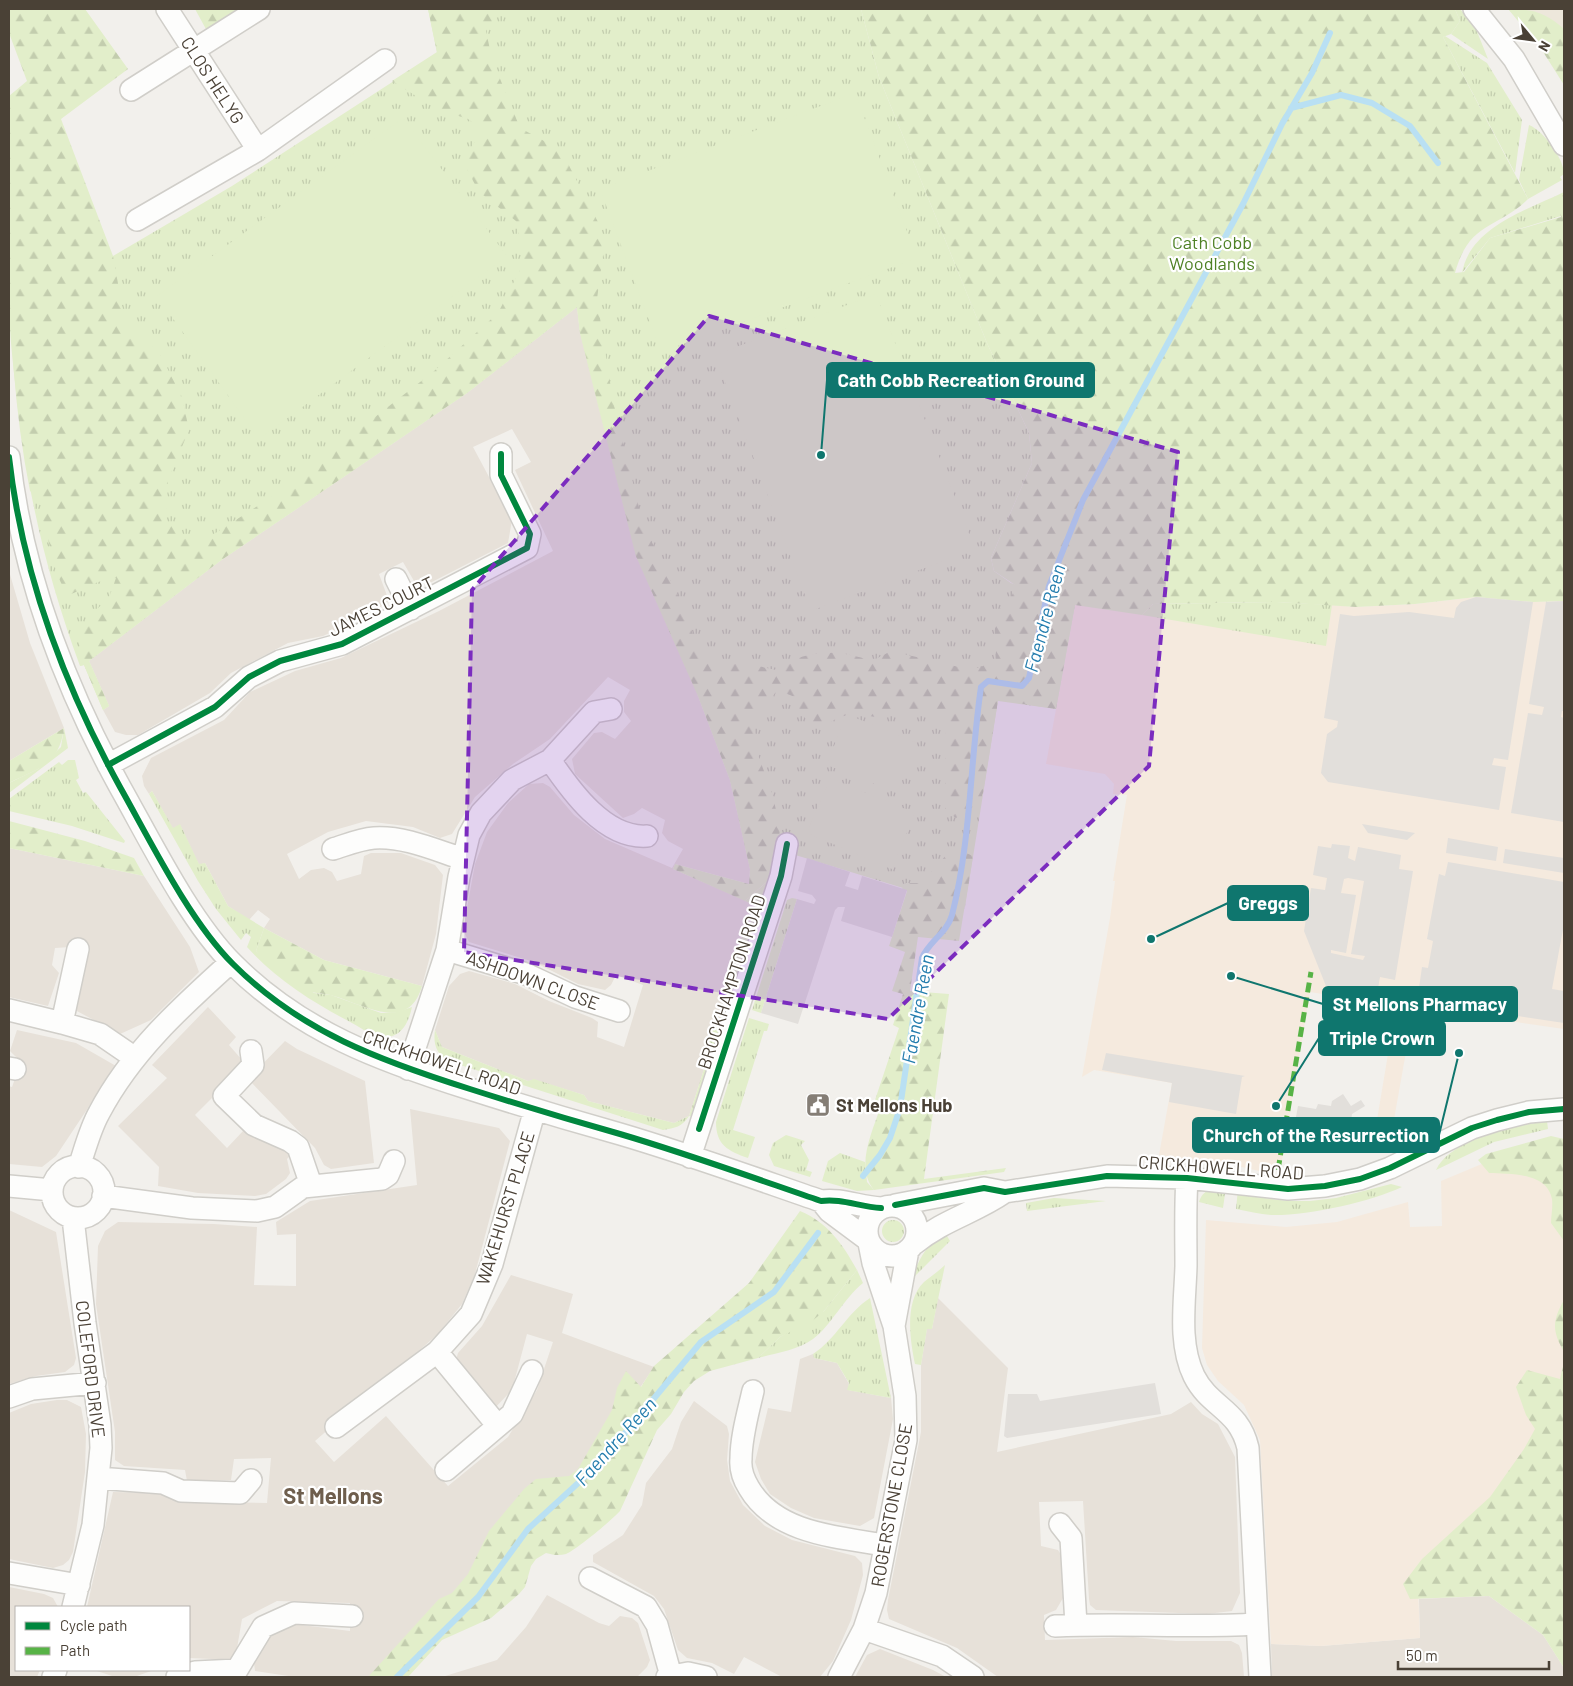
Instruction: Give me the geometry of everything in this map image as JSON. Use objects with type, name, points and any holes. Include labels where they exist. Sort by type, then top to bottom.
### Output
[{"type":"street","name":"CLOS HELYG","points":[[167,9],[258,150]]},
{"type":"street","points":[[131,90],[259,9]]},
{"type":"street","points":[[1474,9],[1514,59],[1564,145]]},
{"type":"street","points":[[137,220],[258,150],[385,60]]},
{"type":"street","name":"JAMES COURT","points":[[108,765],[215,707],[249,677],[280,661],[342,644],[527,548],[530,534],[501,475],[501,454]]},
{"type":"street","name":"CRICKHOWELL ROAD","points":[[9,464],[28,562],[42,608],[76,699],[108,765],[191,909],[231,962],[265,993],[313,1026],[354,1047],[408,1069],[820,1201],[835,1199],[864,1207],[888,1207],[984,1188],[1005,1192],[1107,1176],[1187,1178],[1288,1189],[1342,1183],[1390,1168],[1480,1125],[1530,1112],[1564,1109]]},
{"type":"street","points":[[396,579],[411,609]]},
{"type":"street","points":[[408,1069],[447,950],[463,858],[469,835],[481,813],[512,780],[550,760],[594,712],[611,709]]},
{"type":"street","points":[[550,760],[578,799],[592,813],[633,837],[647,836]]},
{"type":"street","points":[[332,849],[356,841],[375,838],[415,843],[463,858]]},
{"type":"street","name":"BROCKHAMPTON ROAD","points":[[690,1158],[781,876],[787,844]]},
{"type":"street","points":[[62,1022],[78,949]]},
{"type":"street","name":"ASHDOWN CLOSE","points":[[447,950],[526,974],[576,997],[619,1011]]},
{"type":"street","points":[[79,1166],[98,1114],[134,1058],[172,1015],[231,962]]},
{"type":"street","points":[[9,1010],[62,1022],[100,1034],[134,1058]]},
{"type":"street","points":[[251,1050],[253,1065],[224,1096],[254,1125],[290,1141],[298,1147],[310,1185]]},
{"type":"street","name":"WAKEHURST PLACE","points":[[336,1427],[437,1352],[471,1314],[492,1264],[534,1109]]},
{"type":"street","points":[[103,1196],[192,1208],[257,1211],[275,1206],[303,1187],[310,1185],[382,1179],[388,1175],[394,1161]]},
{"type":"street","points":[[79,1166],[91,1170],[103,1184],[103,1196],[98,1209],[91,1215],[73,1218],[60,1212],[54,1204],[52,1190],[58,1175],[65,1170],[79,1166]]},
{"type":"street","points":[[1187,1178],[1185,1346],[1188,1360],[1200,1384],[1214,1401],[1232,1415],[1245,1436],[1248,1448],[1260,1677]]},
{"type":"street","points":[[9,1186],[52,1190]]},
{"type":"street","name":"CRICKHOWELL ROAD","points":[[911,1246],[933,1228],[988,1204],[1005,1192]]},
{"type":"street","name":"CRICKHOWELL ROAD","points":[[820,1201],[829,1212],[869,1241]]},
{"type":"street","points":[[888,1207],[908,1211],[913,1217],[918,1231],[911,1246],[894,1256],[886,1255],[869,1241],[867,1232],[871,1218],[888,1207]]},
{"type":"street","name":"COLEFORD DRIVE","points":[[73,1218],[85,1324],[100,1425],[98,1478],[93,1525],[73,1606]]},
{"type":"street","name":"ROGERSTONE CLOSE","points":[[839,1677],[864,1629],[876,1593],[906,1440],[905,1396],[894,1326],[873,1263],[869,1241]]},
{"type":"street","name":"ROGERSTONE CLOSE","points":[[894,1326],[911,1246]]},
{"type":"street","points":[[437,1352],[498,1426]]},
{"type":"street","points":[[446,1470],[512,1414],[532,1371]]},
{"type":"street","points":[[9,1398],[32,1389],[95,1382]]},
{"type":"street","points":[[753,1391],[740,1460],[744,1480],[752,1494],[766,1508],[802,1529],[885,1545]]},
{"type":"street","points":[[98,1478],[164,1483],[181,1491],[240,1493],[251,1480]]},
{"type":"street","points":[[1060,1524],[1071,1538],[1076,1625]]},
{"type":"street","points":[[9,1573],[79,1585]]},
{"type":"street","points":[[590,1578],[646,1608],[657,1625],[669,1676],[688,1674],[706,1677]]},
{"type":"street","points":[[177,1677],[195,1672],[241,1673],[263,1628],[294,1613],[352,1616]]},
{"type":"street","points":[[1055,1626],[1123,1624],[1188,1627],[1257,1624]]},
{"type":"street","points":[[864,1629],[942,1656],[973,1677]]},
{"type":"highlighted area","points":[[709,316],[1178,452],[1149,766],[888,1019],[464,952],[472,590]]},
{"type":"shaded area","points":[[1508,9],[1564,9],[1564,64]]},
{"type":"shaded area","points":[[577,307],[580,333],[698,696],[730,780],[750,869],[749,884],[675,864],[673,869],[756,905],[747,933],[741,938],[727,984],[730,988],[719,1025],[703,1060],[706,1063],[689,1116],[674,1123],[588,1101],[584,1095],[535,1080],[528,1081],[442,1047],[435,1030],[449,986],[460,974],[469,971],[515,984],[549,1001],[592,1018],[598,1022],[597,1037],[624,1047],[643,985],[616,975],[611,985],[605,990],[578,984],[534,962],[469,942],[463,930],[475,864],[487,832],[508,803],[529,784],[543,783],[550,787],[574,815],[605,839],[672,868],[683,849],[668,841],[662,833],[665,820],[642,808],[634,814],[623,818],[575,774],[572,759],[594,733],[602,732],[615,739],[631,721],[624,712],[624,701],[630,690],[608,677],[550,739],[513,764],[475,797],[452,834],[440,838],[413,827],[366,821],[328,832],[287,854],[299,879],[311,870],[324,868],[332,872],[337,881],[361,874],[364,856],[371,853],[401,853],[435,865],[443,875],[436,934],[422,986],[324,960],[264,928],[270,919],[258,910],[249,920],[228,906],[205,863],[199,865],[180,825],[173,829],[152,791],[149,794],[144,786],[142,776],[151,758],[224,720],[250,692],[295,671],[341,658],[439,611],[553,551],[515,470],[531,462],[512,429],[473,447],[512,520],[508,543],[428,584],[414,581],[403,562],[379,574],[389,601],[370,614],[323,636],[288,643],[231,673],[210,693],[138,735],[126,735],[115,732],[103,710],[109,706],[89,661],[220,561],[467,393]]},
{"type":"shaded area","points":[[9,571],[30,643],[64,728],[9,761]]},
{"type":"shaded area","points":[[1476,597],[1533,602],[1564,601],[1564,1029],[1414,1007],[1393,1125],[1395,1134],[1402,1139],[1374,1138],[1396,1006],[1310,992],[1281,1166],[1259,1171],[1229,1164],[1159,1155],[1172,1083],[1094,1070],[1082,1077],[1110,918],[1115,881],[1113,881],[1127,795],[1113,794],[1114,784],[1105,774],[1046,764],[1075,605],[1332,605],[1356,607],[1415,604]]},
{"type":"shaded area","points":[[1476,597],[1533,602],[1508,760],[1494,758],[1492,765],[1506,767],[1499,810],[1328,782],[1321,773],[1327,734],[1337,727],[1338,721],[1324,718],[1340,614],[1354,616],[1409,612],[1454,618],[1456,608],[1461,602]]},
{"type":"shaded area","points":[[1564,601],[1564,711],[1562,711],[1561,717],[1564,718],[1564,822],[1511,813],[1528,713],[1542,715],[1544,707],[1529,704],[1546,602]]},
{"type":"shaded area","points":[[1362,824],[1415,833],[1407,840],[1368,833]]},
{"type":"shaded area","points":[[1448,838],[1498,847],[1496,861],[1446,853]]},
{"type":"shaded area","points":[[1332,844],[1350,846],[1348,858],[1355,861],[1358,847],[1401,855],[1399,869],[1413,871],[1395,980],[1380,977],[1377,994],[1326,986],[1304,931],[1311,888],[1325,890],[1327,878],[1313,875],[1318,846],[1331,848]],"holes":[[[1344,879],[1364,881],[1351,954],[1365,956],[1363,960],[1331,953],[1331,950],[1346,953],[1356,895],[1341,893]]]},
{"type":"shaded area","points":[[9,848],[144,876],[190,947],[199,972],[151,1020],[120,1034],[75,1010],[71,947],[55,948],[52,965],[59,973],[48,1006],[9,997]]},
{"type":"shaded area","points":[[1505,849],[1564,858],[1564,873],[1503,863]]},
{"type":"shaded area","points":[[807,858],[850,872],[845,886],[858,890],[862,876],[907,890],[892,937],[841,921],[845,907],[838,907],[835,910],[798,1024],[761,1013],[797,899],[814,904],[816,900],[812,895],[798,891]]},
{"type":"shaded area","points":[[1448,862],[1564,882],[1564,924],[1552,989],[1564,991],[1564,1023],[1424,1002],[1426,987],[1419,988],[1422,967],[1428,968],[1433,941],[1427,939],[1439,874],[1445,876]]},
{"type":"shaded area","points":[[208,1007],[236,1037],[229,1045],[242,1060],[238,1072],[195,1115],[227,1148],[243,1131],[283,1148],[291,1155],[287,1159],[290,1173],[286,1179],[266,1194],[255,1196],[198,1193],[158,1186],[159,1167],[118,1126],[167,1078],[152,1065]]},
{"type":"shaded area","points":[[17,1030],[76,1043],[116,1066],[56,1156],[42,1167],[9,1164],[9,1086],[12,1087],[21,1062],[10,1051]]},
{"type":"shaded area","points":[[285,1041],[297,1049],[365,1081],[374,1163],[331,1169],[324,1165],[315,1148],[248,1079]]},
{"type":"shaded area","points":[[1106,1053],[1245,1076],[1242,1077],[1236,1114],[1169,1102],[1172,1083],[1102,1070]]},
{"type":"shaded area","points":[[1343,1094],[1351,1106],[1361,1100],[1365,1106],[1352,1114],[1351,1122],[1370,1126],[1368,1134],[1349,1132],[1346,1152],[1291,1144],[1298,1106],[1316,1109],[1318,1104],[1331,1106],[1332,1101]]},
{"type":"shaded area","points":[[410,1109],[499,1128],[510,1141],[475,1274],[462,1304],[438,1334],[315,1441],[334,1462],[386,1416],[448,1486],[508,1437],[537,1390],[553,1342],[527,1334],[512,1390],[494,1409],[456,1360],[458,1353],[482,1326],[511,1275],[573,1294],[562,1333],[654,1367],[588,1465],[390,1677],[295,1677],[255,1671],[253,1655],[263,1639],[286,1623],[350,1631],[350,1603],[277,1601],[242,1619],[235,1660],[190,1658],[190,1606],[87,1606],[113,1492],[165,1493],[177,1501],[267,1503],[271,1458],[234,1459],[231,1480],[187,1481],[185,1470],[124,1466],[115,1460],[115,1432],[96,1304],[98,1246],[105,1231],[118,1222],[257,1227],[254,1285],[296,1286],[296,1234],[277,1235],[276,1222],[310,1201],[417,1185]]},
{"type":"shaded area","points":[[1564,1143],[1564,1445],[1418,1587],[1420,1638],[1321,1646],[1271,1644],[1260,1440],[1244,1405],[1218,1381],[1207,1365],[1202,1348],[1206,1220],[1286,1227],[1337,1222],[1408,1202],[1410,1227],[1442,1226],[1441,1181],[1525,1146]]},
{"type":"shaded area","points":[[9,1210],[56,1232],[76,1358],[74,1365],[65,1372],[36,1376],[9,1384]]},
{"type":"shaded area","points":[[938,1298],[1008,1368],[997,1452],[1171,1414],[1191,1402],[1202,1414],[1218,1424],[1235,1457],[1240,1593],[1232,1611],[1207,1614],[1096,1610],[1090,1605],[1089,1599],[1083,1501],[1039,1502],[1041,1546],[1058,1550],[1061,1555],[1063,1598],[1056,1610],[1044,1615],[1045,1640],[1133,1637],[1176,1641],[1231,1641],[1239,1645],[1242,1653],[1244,1677],[998,1677],[957,1648],[889,1619],[887,1610],[888,1600],[921,1432],[921,1365],[927,1328],[932,1329]]},
{"type":"shaded area","points":[[813,1354],[814,1358],[837,1363],[849,1384],[848,1390],[891,1398],[893,1419],[874,1518],[860,1526],[814,1518],[791,1508],[770,1494],[761,1479],[755,1462],[768,1408],[791,1412],[800,1359]]},
{"type":"shaded area","points":[[1155,1383],[1161,1414],[1007,1438],[1004,1436],[1008,1394],[1037,1394],[1040,1401]]},
{"type":"shaded area","points":[[67,1400],[81,1407],[86,1434],[85,1472],[73,1552],[69,1560],[63,1565],[53,1568],[9,1559],[9,1413],[31,1404]]},
{"type":"shaded area","points":[[694,1401],[727,1426],[729,1434],[727,1460],[730,1481],[743,1505],[765,1526],[792,1540],[855,1556],[862,1563],[863,1575],[851,1620],[833,1661],[820,1677],[782,1677],[744,1657],[734,1674],[712,1663],[687,1658],[678,1650],[664,1609],[654,1596],[593,1562],[593,1555],[623,1535],[642,1505],[646,1483],[672,1449],[681,1422]]},
{"type":"shaded area","points":[[9,1587],[44,1594],[53,1598],[57,1606],[15,1606],[15,1671],[40,1671],[37,1677],[9,1677]]},
{"type":"shaded area","points":[[547,1595],[599,1623],[609,1626],[620,1616],[632,1618],[638,1623],[650,1660],[647,1667],[637,1677],[442,1677],[497,1660],[526,1627]]},
{"type":"shaded area","points":[[1489,1596],[1543,1635],[1564,1668],[1564,1677],[1272,1677],[1271,1644],[1321,1646],[1420,1638],[1419,1599]]},
{"type":"shaded area","points":[[880,1649],[946,1677],[855,1677],[867,1655]]},
{"type":"shaded area","points":[[97,1671],[151,1671],[134,1677],[115,1677]]},
{"type":"green space","name":"Cath Cobb Woodlands","points":[[9,9],[85,9],[128,69],[61,119],[113,256],[125,322],[159,352],[182,397],[189,430],[168,480],[166,520],[184,538],[214,534],[273,496],[433,372],[498,313],[524,262],[516,221],[479,192],[463,162],[482,129],[468,119],[437,109],[392,81],[437,52],[428,9],[501,9],[486,31],[492,59],[520,128],[561,150],[599,224],[603,255],[597,299],[613,401],[643,524],[682,604],[699,651],[716,664],[749,664],[776,670],[798,658],[822,653],[843,654],[874,660],[891,651],[963,668],[979,668],[996,659],[995,628],[997,616],[1011,597],[1015,585],[994,571],[991,558],[1032,463],[1029,433],[987,343],[879,77],[861,9],[1455,9],[1460,21],[1451,34],[1443,37],[1528,199],[1476,235],[1461,256],[1455,273],[1464,272],[1490,238],[1561,217],[1558,204],[1564,193],[1564,601],[1533,602],[1476,597],[1415,604],[1356,607],[1277,602],[1153,604],[1142,615],[1075,605],[1056,709],[998,700],[983,793],[976,805],[956,818],[945,810],[946,712],[916,714],[895,711],[876,717],[855,714],[839,717],[826,725],[808,722],[798,707],[795,697],[777,690],[754,725],[758,755],[772,793],[780,827],[777,867],[770,879],[745,901],[673,869],[675,864],[749,884],[750,869],[730,780],[698,696],[636,556],[580,333],[577,307],[467,393],[220,561],[89,661],[109,706],[103,710],[84,665],[80,666],[79,634],[92,615],[110,595],[116,578],[98,582],[67,596],[57,574],[43,520],[50,505],[30,491],[22,442],[12,344],[10,294],[9,96],[27,81],[9,33]]},
{"type":"green space","points":[[195,9],[245,9],[207,31]]},
{"type":"green space","points":[[428,9],[861,9],[879,77],[987,343],[1029,433],[1032,463],[991,558],[994,571],[1011,583],[1075,605],[1056,709],[998,701],[965,907],[792,854],[750,869],[730,780],[698,696],[636,556],[580,333],[577,307],[467,393],[220,561],[89,661],[109,706],[103,710],[84,665],[80,666],[56,596],[38,526],[24,456],[19,419],[9,299],[113,256],[232,186],[437,53]]},
{"type":"green space","points":[[1455,9],[1460,9],[1474,24],[1488,59],[1451,34],[1460,21]]},
{"type":"green space","points":[[1508,9],[1532,11],[1545,15],[1564,29],[1564,85],[1540,47]]},
{"type":"green space","points":[[1445,36],[1487,63],[1522,120],[1515,173],[1443,37]]},
{"type":"green space","points":[[855,93],[917,258],[661,352],[600,189]]},
{"type":"green space","points":[[403,118],[507,256],[259,439],[157,296]]},
{"type":"green space","points":[[1529,125],[1547,139],[1557,153],[1564,174],[1560,177],[1562,180],[1528,199],[1519,180]]},
{"type":"green space","points":[[1564,192],[1561,216],[1490,238],[1462,273],[1467,257],[1476,243],[1488,232],[1518,213]]},
{"type":"green space","points":[[876,294],[975,549],[811,611],[715,355]]},
{"type":"green space","points":[[1277,602],[1332,605],[1326,646],[1142,615],[1153,604]]},
{"type":"green space","points":[[846,714],[917,743],[897,793],[827,765]]},
{"type":"green space","points":[[64,728],[68,748],[9,793],[9,783],[38,769],[61,747]]},
{"type":"green space","points":[[64,728],[58,750],[46,764],[9,783],[9,761]]},
{"type":"green space","points":[[68,760],[75,760],[79,778],[76,780],[83,793],[86,792],[125,841],[124,843],[72,826],[9,811],[9,799],[59,762],[62,765]]},
{"type":"green space","points":[[830,778],[915,813],[892,869],[807,833]]},
{"type":"green space","points":[[152,791],[173,828],[180,824],[199,864],[205,863],[228,906],[264,928],[256,951],[314,993],[331,995],[381,1013],[397,1012],[412,1007],[404,1028],[396,1035],[390,1037],[376,1036],[296,990],[259,959],[247,947],[251,937],[246,933],[241,940],[216,909],[198,881],[149,794]]},
{"type":"green space","points":[[9,821],[85,841],[134,858],[144,876],[9,848]]},
{"type":"green space","points":[[959,850],[973,856],[959,941],[918,937],[910,991],[949,994],[924,1179],[1006,1168],[1004,1172],[874,1190],[868,1181],[865,1161],[880,1108],[873,1106],[899,1028],[893,1025],[903,994],[892,991],[905,952],[889,946],[907,891],[902,889],[906,883],[921,883],[949,852]]},
{"type":"green space","points":[[770,879],[694,1117],[689,1116],[706,1063],[703,1060],[714,1027],[719,1024],[730,988],[727,984],[741,938],[747,933],[756,906],[745,901]]},
{"type":"green space","points":[[797,899],[761,1013],[752,1010],[787,900]]},
{"type":"green space","points":[[264,928],[324,960],[422,986],[415,1001],[406,1009],[395,1012],[369,1009],[330,995],[304,990],[283,976],[256,951]]},
{"type":"green space","points":[[749,1018],[769,1024],[767,1031],[764,1031],[733,1130],[755,1137],[748,1158],[724,1146],[718,1136],[716,1122]]},
{"type":"green space","points":[[435,1030],[442,1047],[528,1081],[534,1079],[584,1095],[588,1101],[674,1123],[689,1116],[684,1123],[671,1129],[663,1130],[448,1061],[436,1048],[434,1040]]},
{"type":"green space","points":[[1547,1121],[1548,1129],[1494,1142],[1436,1170],[1444,1159],[1469,1142],[1502,1130]]},
{"type":"green space","points":[[786,1135],[805,1141],[801,1145],[809,1160],[806,1170],[812,1172],[810,1177],[774,1166],[769,1155],[773,1143]]},
{"type":"green space","points":[[1551,1136],[1564,1139],[1564,1241],[1551,1223],[1552,1199],[1549,1190],[1543,1184],[1526,1176],[1489,1173],[1478,1160],[1486,1154]]},
{"type":"green space","points":[[840,1153],[865,1162],[867,1182],[874,1190],[857,1191],[822,1181],[828,1161]]},
{"type":"green space","points":[[1391,1184],[1402,1187],[1356,1203],[1320,1211],[1271,1215],[1236,1209],[1238,1189],[1256,1197],[1287,1201],[1310,1201],[1336,1198]]},
{"type":"green space","points":[[1226,1187],[1223,1208],[1199,1202],[1206,1192]]},
{"type":"green space","points":[[1054,1198],[1106,1201],[1027,1211],[1026,1203]]},
{"type":"green space","points":[[800,1211],[819,1221],[833,1235],[846,1251],[857,1270],[824,1311],[811,1322],[780,1337],[758,1358],[710,1371],[694,1381],[684,1392],[671,1414],[657,1430],[620,1511],[594,1534],[566,1554],[554,1555],[546,1553],[536,1559],[531,1566],[525,1587],[491,1618],[442,1640],[408,1677],[368,1677],[439,1599],[452,1593],[468,1574],[489,1531],[524,1489],[536,1479],[569,1476],[578,1469],[612,1410],[617,1388],[626,1371],[641,1387],[654,1366],[749,1283]]},
{"type":"green space","points":[[893,1220],[901,1223],[904,1231],[901,1239],[893,1242],[885,1239],[882,1231],[885,1223]]},
{"type":"green space","points":[[944,1231],[950,1241],[912,1279],[924,1252]]},
{"type":"green space","points":[[945,1265],[932,1329],[927,1329],[921,1365],[915,1364],[910,1333],[913,1299],[924,1282]]},
{"type":"green space","points":[[857,1270],[863,1283],[819,1334],[801,1346],[758,1358],[780,1337],[824,1311]]},
{"type":"green space","points":[[870,1298],[891,1398],[847,1390],[849,1383],[837,1363],[814,1358],[813,1354]]},
{"type":"green space","points":[[1564,1300],[1564,1352],[1557,1338],[1555,1326],[1557,1314]]},
{"type":"green space","points":[[1564,1362],[1564,1668],[1543,1635],[1489,1596],[1410,1599],[1403,1584],[1422,1559],[1490,1497],[1524,1449],[1535,1429],[1526,1415],[1516,1387],[1527,1370],[1560,1379]]},
{"type":"waterway","name":"Faendre Reen","points":[[863,1176],[880,1155],[890,1138],[900,1108],[922,958],[946,927],[952,915],[967,830],[981,687],[988,681],[1022,686],[1029,678],[1049,586],[1083,500],[1243,204],[1282,124],[1312,73],[1330,33]]},
{"type":"waterway","name":"Faendre Reen","points":[[1291,108],[1341,95],[1372,103],[1410,126],[1438,163]]},
{"type":"waterway","name":"Faendre Reen","points":[[397,1677],[478,1597],[528,1529],[600,1463],[701,1342],[774,1292],[818,1233]]},
{"type":"marked path","points":[[1278,1170],[1311,972]]},
{"type":"cycle path","points":[[108,765],[215,707],[249,677],[280,661],[342,644],[527,548],[530,534],[501,475],[501,454]]},
{"type":"cycle path","points":[[9,457],[15,500],[35,585],[48,627],[81,709],[120,787],[186,903],[217,946],[259,988],[314,1026],[344,1042],[405,1067],[508,1101],[721,1166],[821,1201],[828,1200],[881,1208]]},
{"type":"cycle path","points":[[699,1129],[781,876],[787,844]]},
{"type":"cycle path","points":[[895,1205],[984,1188],[1005,1192],[1107,1176],[1187,1178],[1288,1189],[1325,1186],[1360,1179],[1390,1168],[1472,1128],[1529,1112],[1564,1109]]},
{"type":"place","name":"Cath Cobb Recreation Ground","points":[[821,455]]},
{"type":"place","name":"Greggs","points":[[1151,939]]},
{"type":"place","name":"St Mellons Pharmacy","points":[[1231,976]]},
{"type":"place","name":"Church of the Resurrection","points":[[1459,1053]]},
{"type":"place","name":"St Mellons Hub","points":[[818,1105]]},
{"type":"place","name":"Triple Crown","points":[[1276,1106]]},
{"type":"district","name":"St Mellons","points":[[333,1495]]}]
